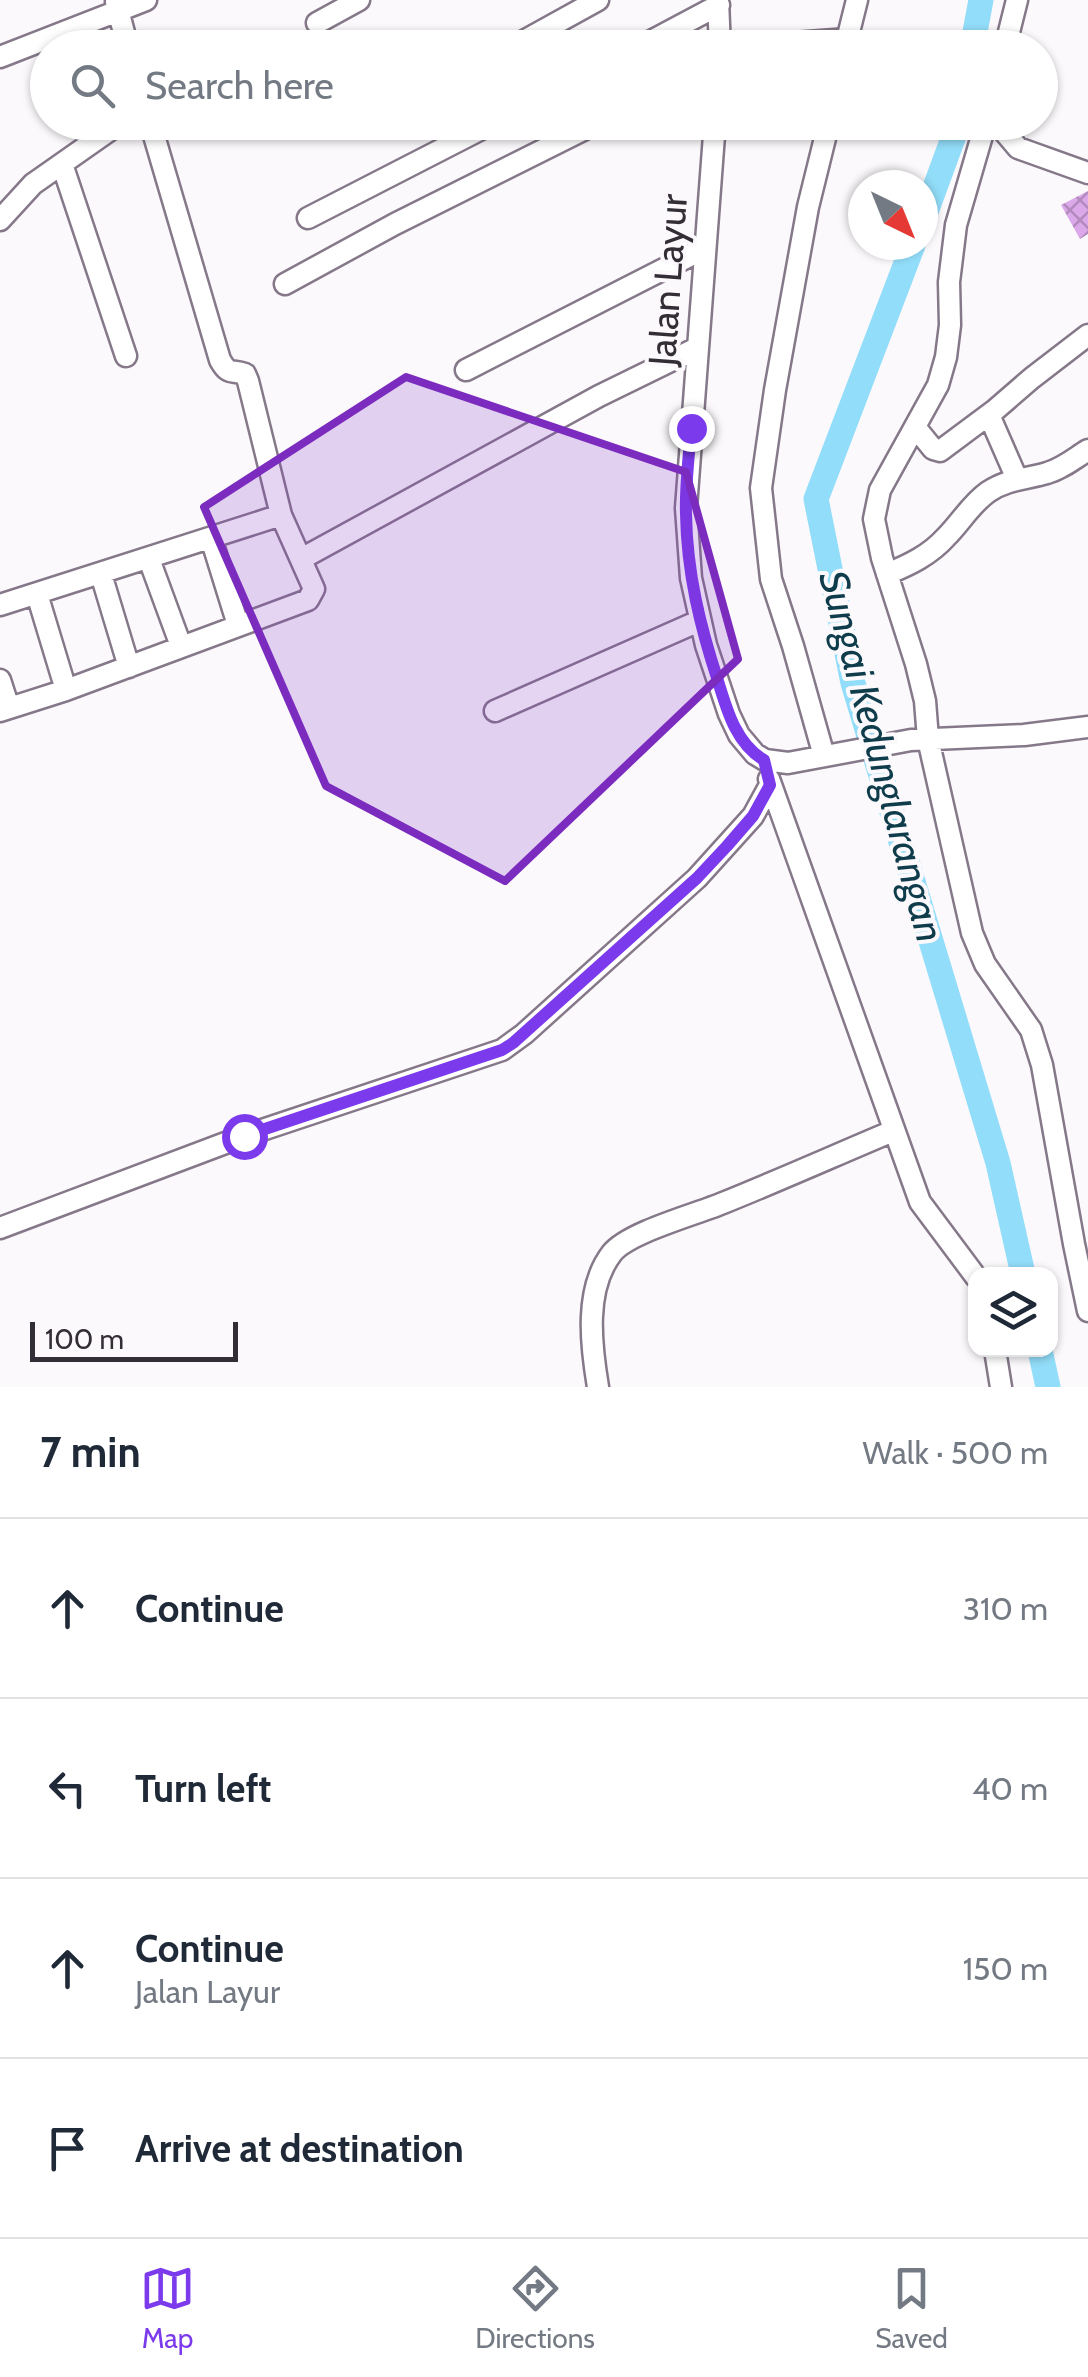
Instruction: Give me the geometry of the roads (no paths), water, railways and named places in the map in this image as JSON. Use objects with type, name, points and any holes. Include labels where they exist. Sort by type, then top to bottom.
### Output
[{"type":"street","points":[[62,30],[117,6],[146,0]]},
{"type":"street","points":[[317,22],[359,0]]},
{"type":"street","points":[[544,30],[598,0]]},
{"type":"street","points":[[849,30],[857,0]]},
{"type":"street","points":[[1010,30],[1017,0]]},
{"type":"street","points":[[670,30],[719,2],[720,30]]},
{"type":"street","points":[[0,57],[30,44]]},
{"type":"street","points":[[0,220],[32,184],[96,140]]},
{"type":"street","points":[[0,680],[5,710],[312,596],[314,589],[281,515],[248,381],[245,374],[232,373],[220,360],[155,140]]},
{"type":"street","points":[[308,218],[459,140]]},
{"type":"street","points":[[285,284],[563,140]]},
{"type":"street","name":"Jalan Layur","points":[[714,140],[686,508],[690,578],[728,714],[739,735],[764,760]]},
{"type":"street","points":[[825,140],[808,207],[761,488],[771,579],[832,754]]},
{"type":"street","points":[[981,140],[956,225],[946,358],[938,385],[880,490],[874,519],[925,701],[920,740],[972,933],[985,964],[1031,1030],[1042,1065],[1088,1311]]},
{"type":"street","points":[[1011,140],[1018,148],[1088,174]]},
{"type":"street","points":[[62,164],[126,356]]},
{"type":"street","points":[[466,370],[705,248]]},
{"type":"street","points":[[916,428],[932,449],[940,450],[1088,335]]},
{"type":"street","points":[[301,559],[599,396],[698,348]]},
{"type":"street","points":[[989,415],[1017,479]]},
{"type":"street","points":[[888,574],[917,561],[946,537],[990,490],[1054,471],[1088,450]]},
{"type":"street","points":[[0,605],[281,515]]},
{"type":"street","points":[[211,538],[238,626]]},
{"type":"street","points":[[149,559],[181,646]]},
{"type":"street","points":[[101,574],[129,666]]},
{"type":"street","points":[[37,594],[66,690]]},
{"type":"street","points":[[495,710],[699,621]]},
{"type":"street","points":[[969,1267],[920,1202],[764,760],[788,763],[920,740],[1024,735],[1088,727]]},
{"type":"street","points":[[0,1228],[244,1136],[502,1050],[697,878],[753,816],[770,785]]},
{"type":"street","points":[[598,1387],[594,1300],[603,1268],[615,1250],[658,1227],[722,1204],[893,1130]]},
{"type":"street","points":[[996,1357],[1001,1387]]},
{"type":"waterway","name":"Sungai Kedunglarangan","points":[[975,30],[981,0]]},
{"type":"waterway","name":"Sungai Kedunglarangan","points":[[938,179],[952,140]]},
{"type":"waterway","name":"Sungai Kedunglarangan","points":[[907,260],[816,499],[853,683],[998,1163],[1021,1267]]},
{"type":"waterway","name":"Sungai Kedunglarangan","points":[[1042,1357],[1048,1387]]}]
